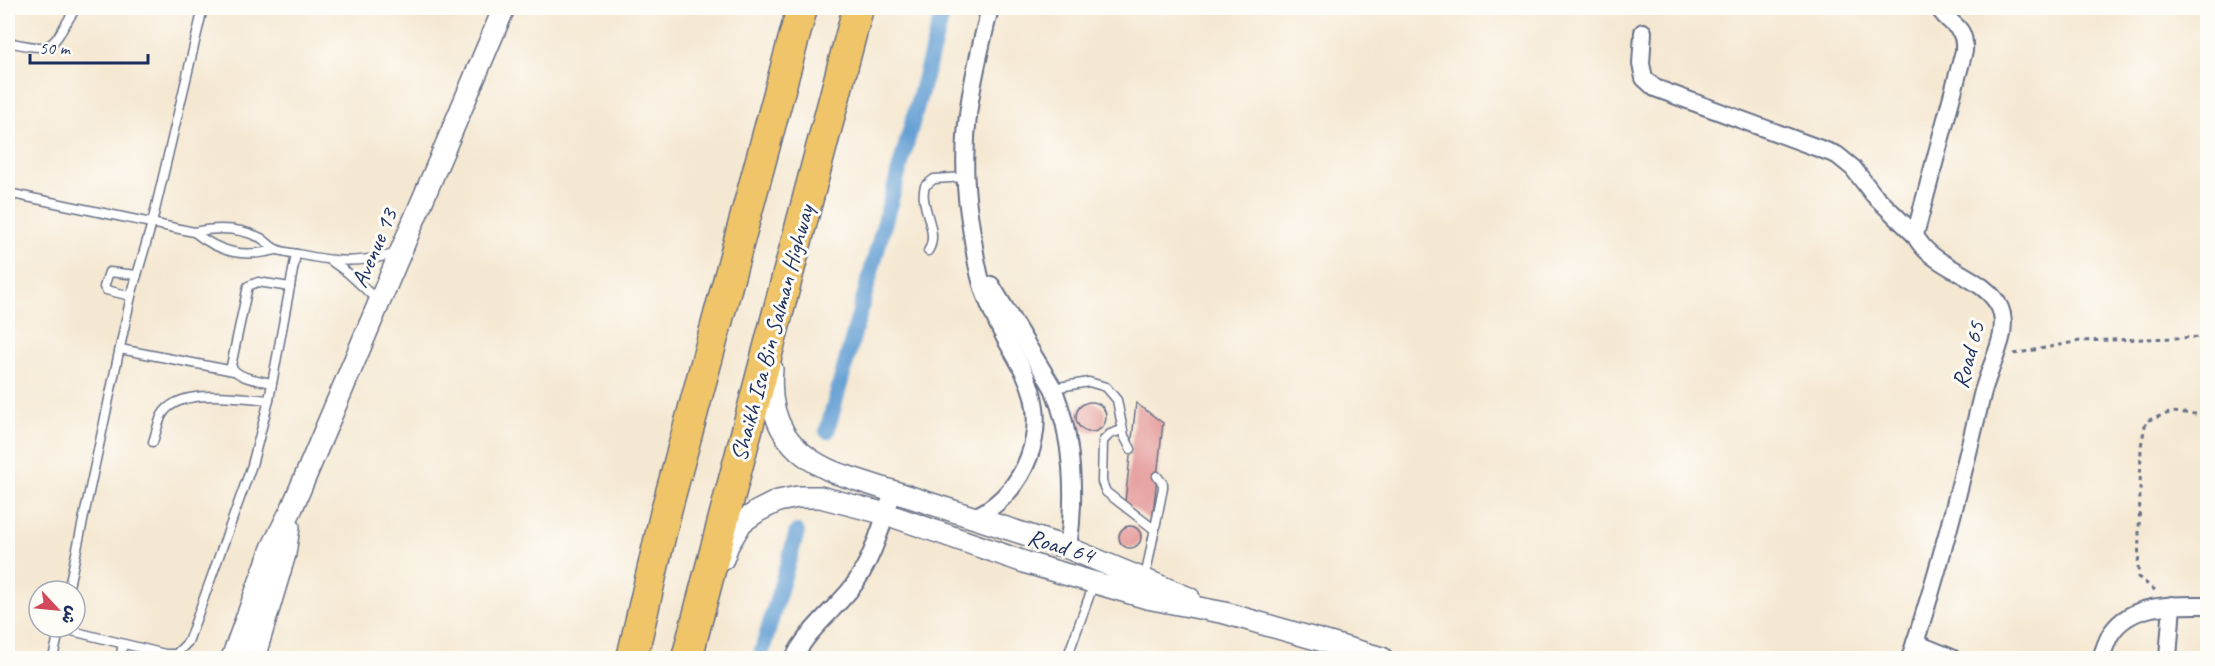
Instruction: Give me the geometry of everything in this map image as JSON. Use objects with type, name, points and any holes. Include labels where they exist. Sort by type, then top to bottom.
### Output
[{"type":"highway","points":[[632,658],[666,511],[802,8]]},
{"type":"highway","name":"Shaikh Isa Bin Salman Highway","points":[[687,658],[858,8]]},
{"type":"highway","points":[[613,658],[644,565],[666,511]]},
{"type":"street","name":"Avenue 13","points":[[232,658],[272,548],[292,508],[504,8]]},
{"type":"street","points":[[972,518],[997,503],[1011,489],[1030,455],[1034,437],[1035,407],[1032,392],[986,297],[969,213],[965,177],[966,123],[972,80],[990,8]]},
{"type":"street","points":[[1915,235],[1961,66],[1965,38],[1959,27],[1939,8]]},
{"type":"street","name":"Road 65","points":[[1643,32],[1641,64],[1644,78],[1655,88],[1837,155],[1853,168],[1873,194],[1915,235],[1925,251],[1981,286],[1999,305],[2004,319],[2001,337],[1988,373],[1964,472],[1913,651]]},
{"type":"street","points":[[979,264],[1053,388],[1059,403],[1069,457],[1072,511],[1068,548],[1062,573]]},
{"type":"street","name":"Road 64","points":[[777,314],[770,390],[774,412],[783,433],[797,451],[815,464],[893,492],[1068,548],[1225,613],[1358,655],[1382,658]]},
{"type":"street","points":[[1032,392],[1053,388]]},
{"type":"street","points":[[794,658],[807,637],[851,588],[860,574],[874,545],[893,492]]},
{"type":"street","name":"Road 64","points":[[687,658],[728,545],[742,522],[778,501],[798,496],[820,497],[885,514],[1062,573],[1147,598],[1225,613]]},
{"type":"street","name":"Avenue 13","points":[[254,658],[285,554],[292,508]]},
{"type":"street","points":[[2168,658],[2172,604]]},
{"type":"street","points":[[2101,658],[2111,633],[2127,617],[2145,609],[2172,604],[2208,605]]},
{"type":"street","points":[[1913,651],[1952,658]]},
{"type":"lane","points":[[8,42],[38,48],[45,47],[55,40],[76,8]]},
{"type":"lane","points":[[71,579],[131,296],[152,223],[203,8]]},
{"type":"lane","points":[[928,251],[932,242],[923,196],[925,186],[934,179],[965,177]]},
{"type":"lane","points":[[8,193],[194,232],[211,228],[238,230],[262,239],[276,250]]},
{"type":"lane","points":[[194,232],[208,243],[224,251],[241,255],[276,250],[330,261],[365,260],[399,252]]},
{"type":"lane","points":[[87,634],[165,654],[176,654],[188,642],[252,465],[269,400],[296,254]]},
{"type":"lane","points":[[330,261],[364,287],[378,302]]},
{"type":"lane","points":[[131,296],[106,290],[104,287],[109,272],[137,275]]},
{"type":"lane","points":[[234,371],[231,366],[248,286],[258,282],[290,287]]},
{"type":"lane","points":[[120,349],[234,371],[272,383]]},
{"type":"lane","points":[[1053,388],[1089,382],[1106,387],[1117,400],[1122,430],[1131,449]]},
{"type":"lane","points":[[153,442],[163,414],[177,403],[189,398],[201,395],[269,400]]},
{"type":"lane","points":[[1122,430],[1110,434],[1103,441],[1103,487],[1109,496],[1155,530]]},
{"type":"lane","points":[[1144,578],[1163,488],[1163,483],[1157,476]]},
{"type":"lane","points":[[1067,658],[1094,583]]},
{"type":"lane","points":[[53,658],[57,639]]},
{"type":"lane","points":[[120,658],[123,644]]},
{"type":"path","points":[[1988,373],[2016,353],[2080,341],[2208,337]]},
{"type":"path","points":[[2172,604],[2174,593],[2152,590],[2138,577],[2141,446],[2146,421],[2172,412],[2208,415]]},
{"type":"building","points":[[1091,402],[1097,403],[1105,411],[1105,423],[1097,431],[1091,432],[1085,431],[1077,423],[1076,417],[1077,411],[1085,403]]},
{"type":"building","points":[[1136,403],[1163,423],[1152,522],[1125,502]]},
{"type":"building","points":[[1130,526],[1138,529],[1141,537],[1138,545],[1130,548],[1122,545],[1119,537],[1122,529]]},
{"type":"waterway","points":[[827,431],[944,8]]},
{"type":"waterway","points":[[760,658],[797,532]]}]
